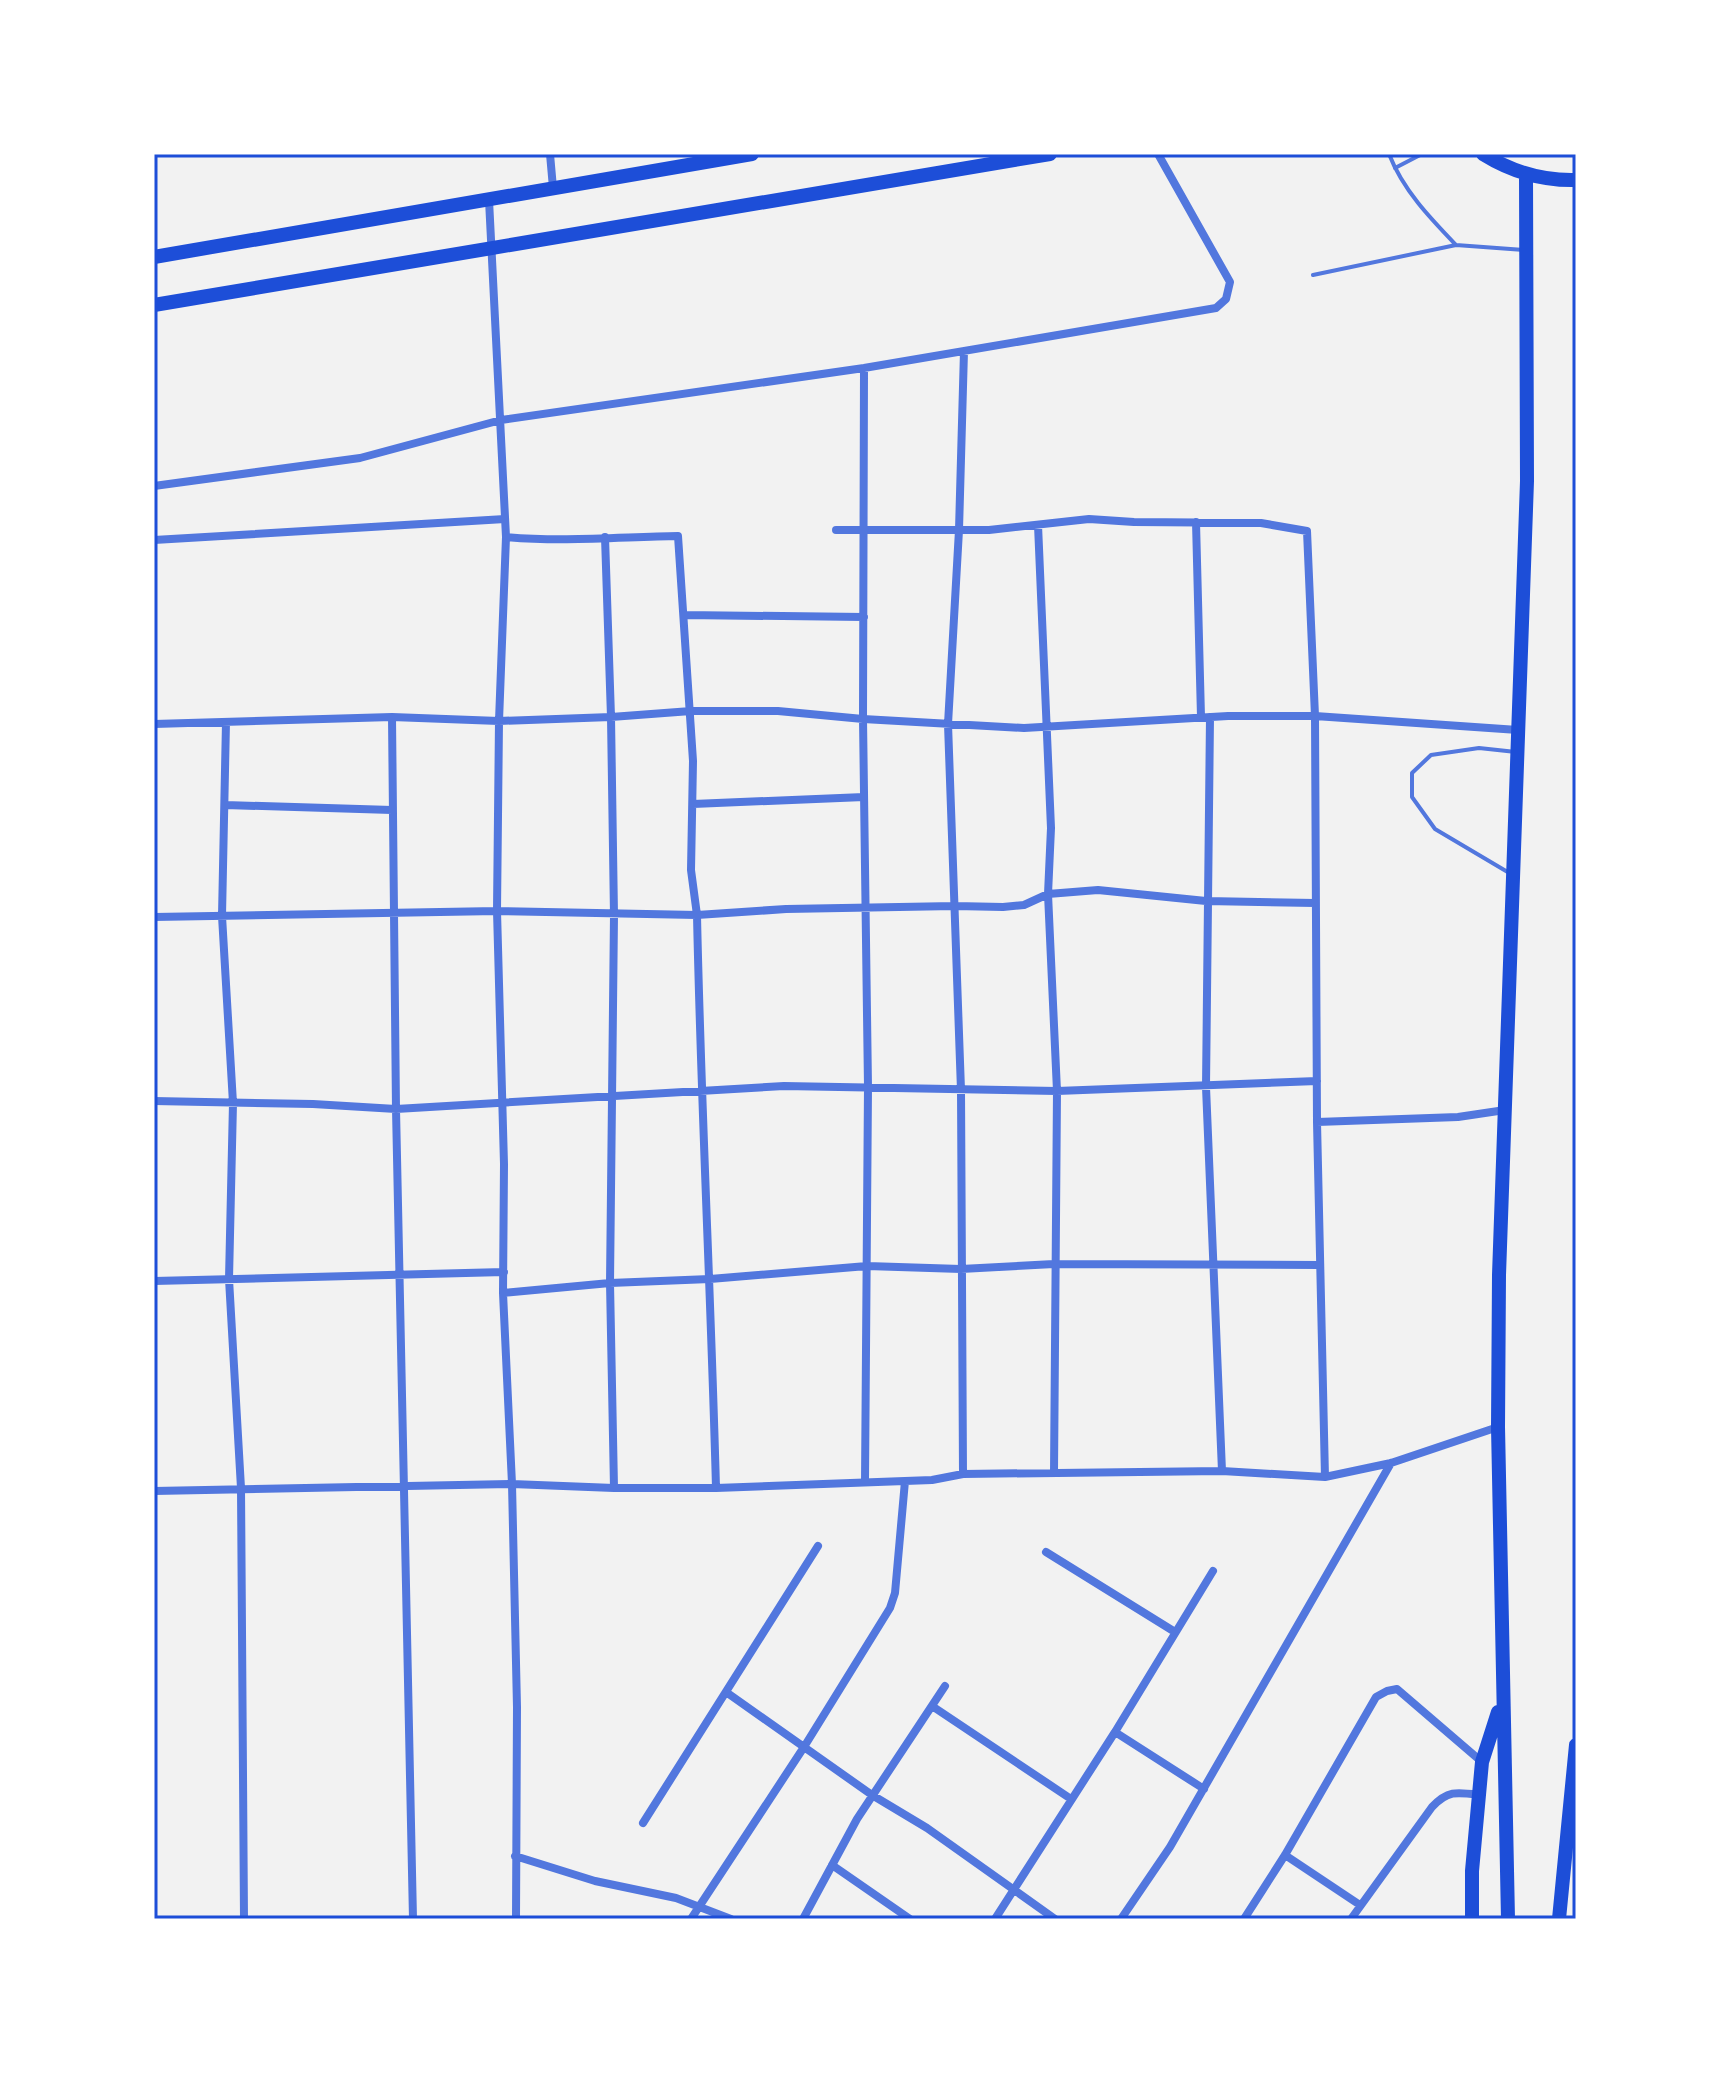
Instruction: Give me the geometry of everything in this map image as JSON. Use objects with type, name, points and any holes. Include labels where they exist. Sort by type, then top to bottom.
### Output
[{"type":"main road","points":[[154,257],[752,154]]},
{"type":"main road","points":[[154,305],[1050,154]]},
{"type":"main road","points":[[1483,154],[1526,175],[1576,180]]},
{"type":"main road","points":[[1508,1919],[1507,1813],[1501,1701],[1499,1275],[1527,481],[1526,175]]},
{"type":"main road","points":[[1472,1919],[1472,1871],[1482,1762],[1501,1701]]},
{"type":"main road","points":[[1559,1919],[1576,1745]]},
{"type":"street","points":[[550,154],[553,189]]},
{"type":"street","points":[[154,486],[360,458],[501,420],[864,368],[1216,308],[1226,299],[1230,282],[1158,154]]},
{"type":"street","points":[[489,200],[506,537],[499,721],[497,911],[503,1104],[503,1293],[512,1484],[517,1707],[516,1919]]},
{"type":"street","points":[[963,1474],[961,1090],[948,724],[959,530],[964,351]]},
{"type":"street","points":[[864,368],[863,719],[868,1087],[865,1482]]},
{"type":"street","points":[[154,540],[505,519]]},
{"type":"street","points":[[836,530],[989,530],[1089,519],[1261,523],[1307,531],[1315,716],[1317,1122],[1325,1477]]},
{"type":"street","points":[[1196,522],[1205,717],[1206,1087],[1222,1471]]},
{"type":"street","points":[[1038,525],[1051,828],[1048,894],[1057,1091],[1054,1473]]},
{"type":"street","points":[[506,537],[546,541],[678,536],[691,711],[691,870],[697,915],[716,1488]]},
{"type":"street","points":[[605,537],[614,915],[610,1283],[614,1488]]},
{"type":"street","points":[[684,615],[864,617]]},
{"type":"street","points":[[154,724],[392,717],[499,721],[691,711],[778,711],[1024,728],[1205,717],[1315,716],[1518,730]]},
{"type":"street","points":[[392,717],[396,1109],[413,1919]]},
{"type":"street","points":[[226,722],[222,916],[233,1103],[229,1279],[241,1488],[244,1919]]},
{"type":"street","points":[[693,804],[864,797]]},
{"type":"street","points":[[225,805],[392,810]]},
{"type":"street","points":[[154,917],[497,911],[697,915],[786,909],[1003,907],[1024,905],[1048,894],[1098,890],[1206,901],[1315,903]]},
{"type":"street","points":[[154,1101],[396,1109],[784,1086],[1057,1091],[1317,1081]]},
{"type":"street","points":[[1317,1122],[1458,1117],[1505,1110]]},
{"type":"street","points":[[503,1293],[867,1266],[961,1269],[1054,1264],[1320,1265]]},
{"type":"street","points":[[154,1281],[504,1272]]},
{"type":"street","points":[[154,1491],[512,1484],[716,1488],[932,1480],[963,1474],[1222,1471],[1325,1477],[1391,1463],[1498,1427]]},
{"type":"street","points":[[1121,1919],[1170,1847],[1391,1463]]},
{"type":"street","points":[[691,1919],[804,1747],[890,1608],[895,1593],[905,1481]]},
{"type":"street","points":[[643,1823],[818,1546]]},
{"type":"street","points":[[1046,1552],[1175,1632]]},
{"type":"street","points":[[995,1919],[1115,1732],[1213,1571]]},
{"type":"street","points":[[803,1919],[872,1795],[945,1686]]},
{"type":"street","points":[[1244,1919],[1285,1855],[1376,1697],[1397,1689],[1482,1762]]},
{"type":"street","points":[[726,1692],[1055,1919]]},
{"type":"street","points":[[932,1706],[1071,1799]]},
{"type":"street","points":[[1115,1732],[1204,1789]]},
{"type":"street","points":[[1351,1919],[1443,1796],[1459,1792],[1480,1795]]},
{"type":"street","points":[[1285,1855],[1360,1905]]},
{"type":"street","points":[[515,1856],[595,1881],[676,1898],[731,1919]]},
{"type":"street","points":[[832,1865],[910,1919]]},
{"type":"lane","points":[[1389,154],[1425,213],[1456,245]]},
{"type":"lane","points":[[1395,168],[1422,154]]},
{"type":"lane","points":[[1313,275],[1456,245],[1526,250]]},
{"type":"lane","points":[[1513,875],[1435,829],[1412,797],[1412,773],[1431,755],[1479,748],[1518,752]]}]
